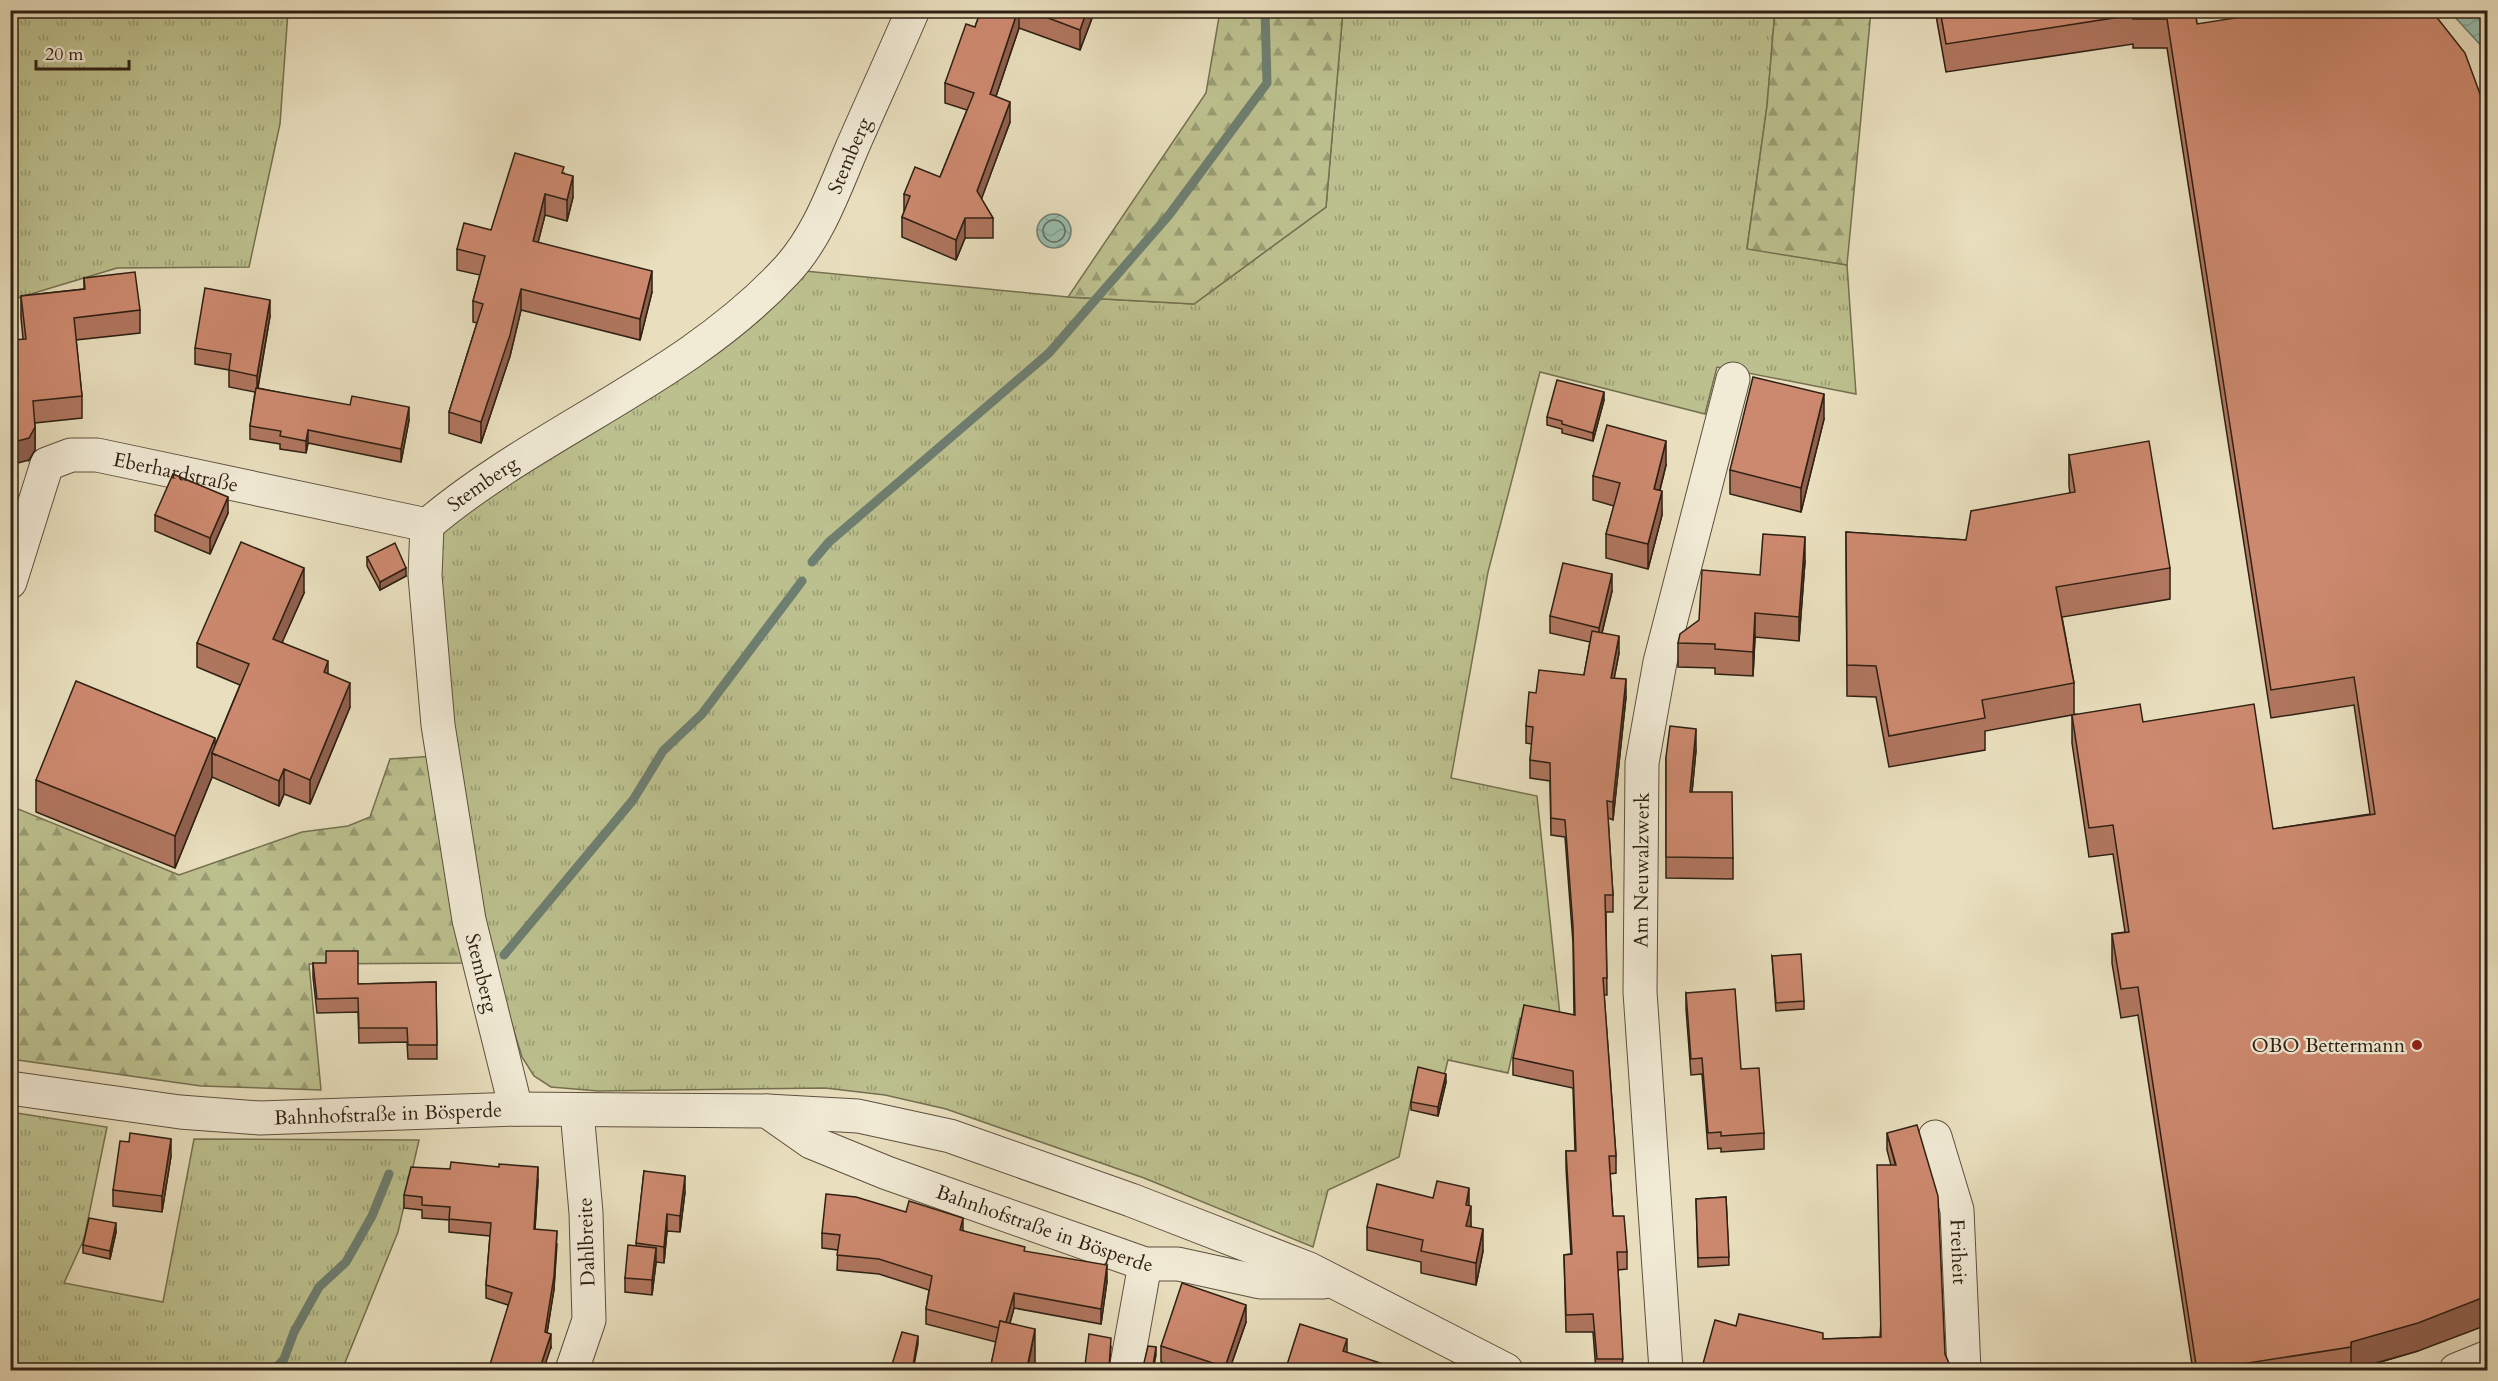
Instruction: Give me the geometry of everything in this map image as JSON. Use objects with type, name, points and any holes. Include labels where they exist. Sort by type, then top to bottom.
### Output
[{"type":"street","name":"Stemberg","points":[[516,1109],[469,920],[438,724],[425,576],[424,545],[427,525],[463,495],[553,436],[684,358],[738,316],[787,270],[818,227],[913,10]]},
{"type":"street","name":"Am Neuwalzwerk","points":[[1666,1371],[1640,992],[1642,763],[1660,662],[1733,379]]},
{"type":"street","name":"Eberhardstraße","points":[[10,582],[47,464],[71,455],[97,455],[427,525]]},
{"type":"street","name":"Bahnhofstraße in Bösperde","points":[[10,1088],[180,1112],[260,1118],[516,1109],[767,1111],[858,1116],[950,1136],[1131,1200],[1339,1282],[1506,1371]]},
{"type":"street","name":"Dahlbreite","points":[[572,1371],[589,1320],[586,1213],[577,1111]]},
{"type":"street","name":"Bahnhofstraße in Bösperde","points":[[767,1111],[811,1142],[844,1156],[1145,1264],[1178,1264],[1260,1282],[1339,1282]]},
{"type":"street","name":"Freiheit","points":[[1935,1137],[1957,1210],[1964,1371]]},
{"type":"street","points":[[1126,1371],[1145,1264]]},
{"type":"street","points":[[2456,1371],[2487,1357]]},
{"type":"green space","points":[[1775,10],[1871,11],[1847,265],[1747,249],[1767,106]]},
{"type":"green space","points":[[11,11],[288,11],[280,124],[249,267],[117,268],[11,300]]},
{"type":"green space","points":[[1220,11],[1343,11],[1326,207],[1194,304],[1068,297],[1206,93]]},
{"type":"green space","points":[[1343,11],[1775,11],[1767,106],[1747,248],[1847,265],[1856,394],[1717,367],[1705,414],[1540,372],[1488,572],[1451,778],[1537,796],[1561,1025],[1520,1018],[1508,1073],[1448,1060],[1444,1076],[1417,1072],[1399,1157],[1328,1190],[1313,1247],[1144,1178],[946,1109],[885,1095],[825,1088],[598,1091],[551,1087],[534,1076],[522,1057],[492,959],[452,725],[438,544],[449,523],[805,271],[1068,297],[1194,304],[1326,207]]},
{"type":"green space","points":[[435,756],[463,963],[309,964],[321,1090],[201,1086],[11,1059],[11,806],[179,875],[302,832],[348,826],[370,817],[390,759]]},
{"type":"green space","points":[[10,1112],[107,1127],[84,1239],[64,1283],[163,1302],[194,1139],[419,1140],[398,1232],[342,1370],[11,1370]]},
{"type":"water","points":[[2448,11],[2487,11],[2487,52],[2453,15]]},
{"type":"water","points":[[1054,214],[1066,219],[1071,231],[1066,243],[1054,248],[1042,243],[1037,231],[1042,219]]},
{"type":"building","points":[[981,10],[1018,10],[990,94],[1010,102],[977,191],[993,218],[965,218],[956,240],[902,217],[910,196],[904,194],[915,167],[940,177],[974,93],[945,83],[966,24],[975,27]]},
{"type":"building","points":[[1027,10],[1087,10],[1080,30]]},
{"type":"building","points":[[1940,10],[2195,10],[2197,24],[2286,10],[2431,10],[2465,53],[2487,113],[2487,1296],[2418,1323],[2351,1342],[2351,1347],[2197,1371],[2138,987],[2121,989],[2112,934],[2129,932],[2113,825],[2089,828],[2072,715],[2140,704],[2143,722],[2254,704],[2273,829],[2375,814],[2354,677],[2271,690],[2167,19],[2133,19],[2133,15],[1946,44]]},
{"type":"building","points":[[515,153],[564,167],[562,173],[573,176],[567,200],[545,194],[533,241],[652,271],[640,319],[521,289],[510,335],[481,422],[449,412],[483,304],[473,301],[485,256],[457,249],[464,223],[491,230]]},
{"type":"building","points":[[135,272],[140,310],[74,318],[82,396],[33,401],[35,427],[29,438],[10,443],[10,340],[26,339],[21,296],[85,289],[84,278]]},
{"type":"building","points":[[205,288],[270,300],[257,376],[229,370],[231,354],[195,348]]},
{"type":"building","points":[[1753,377],[1824,394],[1801,488],[1730,470]]},
{"type":"building","points":[[1557,380],[1604,392],[1593,433],[1547,417]]},
{"type":"building","points":[[256,388],[350,405],[352,396],[409,407],[401,449],[308,430],[306,441],[280,436],[281,431],[250,426]]},
{"type":"building","points":[[1607,425],[1666,441],[1654,489],[1662,491],[1648,544],[1606,534],[1620,483],[1593,476]]},
{"type":"building","points":[[2149,441],[2170,568],[2056,587],[2074,683],[1982,700],[1985,718],[1889,736],[1876,666],[1847,665],[1846,532],[1966,540],[1971,511],[2075,492],[2069,455]]},
{"type":"building","points":[[173,474],[228,497],[210,538],[155,515]]},
{"type":"building","points":[[1763,534],[1805,537],[1799,617],[1755,613],[1753,652],[1715,649],[1715,644],[1678,643],[1680,634],[1699,620],[1702,570],[1760,575]]},
{"type":"building","points":[[241,542],[304,568],[273,639],[328,661],[324,672],[350,683],[310,780],[284,769],[279,781],[212,753],[249,664],[197,643]]},
{"type":"building","points":[[395,543],[406,568],[380,582],[367,557]]},
{"type":"building","points":[[1563,563],[1612,574],[1599,628],[1550,616]]},
{"type":"building","points":[[1592,631],[1619,636],[1611,678],[1626,679],[1613,802],[1607,801],[1613,895],[1605,895],[1607,978],[1603,978],[1616,1156],[1609,1156],[1613,1216],[1624,1216],[1627,1252],[1617,1252],[1623,1359],[1597,1359],[1593,1314],[1566,1315],[1564,1255],[1572,1254],[1566,1151],[1576,1151],[1573,1071],[1513,1058],[1524,1005],[1575,1015],[1573,926],[1565,820],[1551,818],[1550,763],[1530,760],[1533,727],[1526,726],[1529,692],[1536,693],[1539,670],[1584,675]]},
{"type":"building","points":[[76,681],[215,738],[175,836],[36,780]]},
{"type":"building","points":[[1670,726],[1696,729],[1690,792],[1732,792],[1733,858],[1666,857],[1666,757]]},
{"type":"building","points":[[326,951],[358,951],[358,984],[436,982],[437,1045],[408,1045],[407,1028],[359,1028],[358,998],[317,999],[313,963],[326,963]]},
{"type":"building","points":[[1801,954],[1804,1001],[1776,1003],[1772,956]]},
{"type":"building","points":[[1735,989],[1741,1069],[1759,1068],[1764,1133],[1721,1136],[1721,1132],[1708,1133],[1702,1058],[1691,1059],[1686,993]]},
{"type":"building","points":[[1418,1067],[1446,1074],[1438,1107],[1411,1102]]},
{"type":"building","points":[[1917,1125],[1938,1196],[1945,1354],[1949,1363],[1958,1371],[1701,1371],[1715,1320],[1736,1326],[1739,1314],[1823,1333],[1823,1339],[1881,1337],[1877,1165],[1896,1165],[1887,1133]]},
{"type":"building","points":[[130,1133],[171,1139],[162,1196],[113,1190],[120,1141],[129,1142]]},
{"type":"building","points":[[451,1162],[499,1167],[499,1164],[538,1167],[534,1229],[557,1231],[554,1276],[545,1332],[551,1334],[539,1371],[488,1371],[512,1293],[486,1285],[491,1223],[449,1219],[450,1207],[422,1205],[422,1197],[404,1195],[411,1167],[450,1169]]},
{"type":"building","points":[[644,1171],[685,1176],[680,1216],[667,1214],[664,1247],[636,1243]]},
{"type":"building","points":[[1437,1181],[1469,1188],[1466,1205],[1471,1206],[1466,1226],[1483,1229],[1476,1263],[1421,1251],[1423,1240],[1367,1227],[1377,1184],[1433,1198]]},
{"type":"building","points":[[826,1194],[856,1197],[906,1212],[909,1201],[963,1218],[960,1230],[1025,1247],[1024,1251],[1107,1265],[1101,1309],[1014,1293],[1006,1322],[1000,1321],[999,1328],[926,1309],[932,1276],[879,1259],[837,1255],[840,1235],[822,1233]]},
{"type":"building","points":[[1726,1197],[1729,1257],[1698,1258],[1696,1199]]},
{"type":"building","points":[[89,1218],[116,1223],[110,1251],[83,1245]]},
{"type":"building","points":[[628,1245],[656,1248],[652,1280],[625,1278]]},
{"type":"building","points":[[1182,1283],[1246,1305],[1225,1367],[1161,1346]]},
{"type":"building","points":[[1000,1321],[1035,1329],[1027,1368],[1038,1371],[981,1371],[983,1364],[991,1365]]},
{"type":"building","points":[[1300,1324],[1347,1339],[1343,1351],[1405,1371],[1285,1371]]},
{"type":"building","points":[[902,1332],[918,1336],[912,1371],[890,1371]]},
{"type":"building","points":[[1089,1334],[1111,1338],[1109,1368],[1085,1365]]},
{"type":"building","points":[[1148,1346],[1156,1347],[1152,1371],[1142,1371]]},
{"type":"building","points":[[1208,1365],[1223,1371],[1206,1371]]},
{"type":"waterway","points":[[812,562],[829,542],[1049,353],[1169,215],[1267,83],[1265,10]]},
{"type":"waterway","points":[[504,955],[633,800],[663,751],[702,714],[802,581]]},
{"type":"waterway","points":[[274,1370],[284,1359],[294,1332],[319,1287],[346,1262],[372,1216],[389,1174]]},
{"type":"place","name":"OBO Bettermann","points":[[2417,1045]]}]
